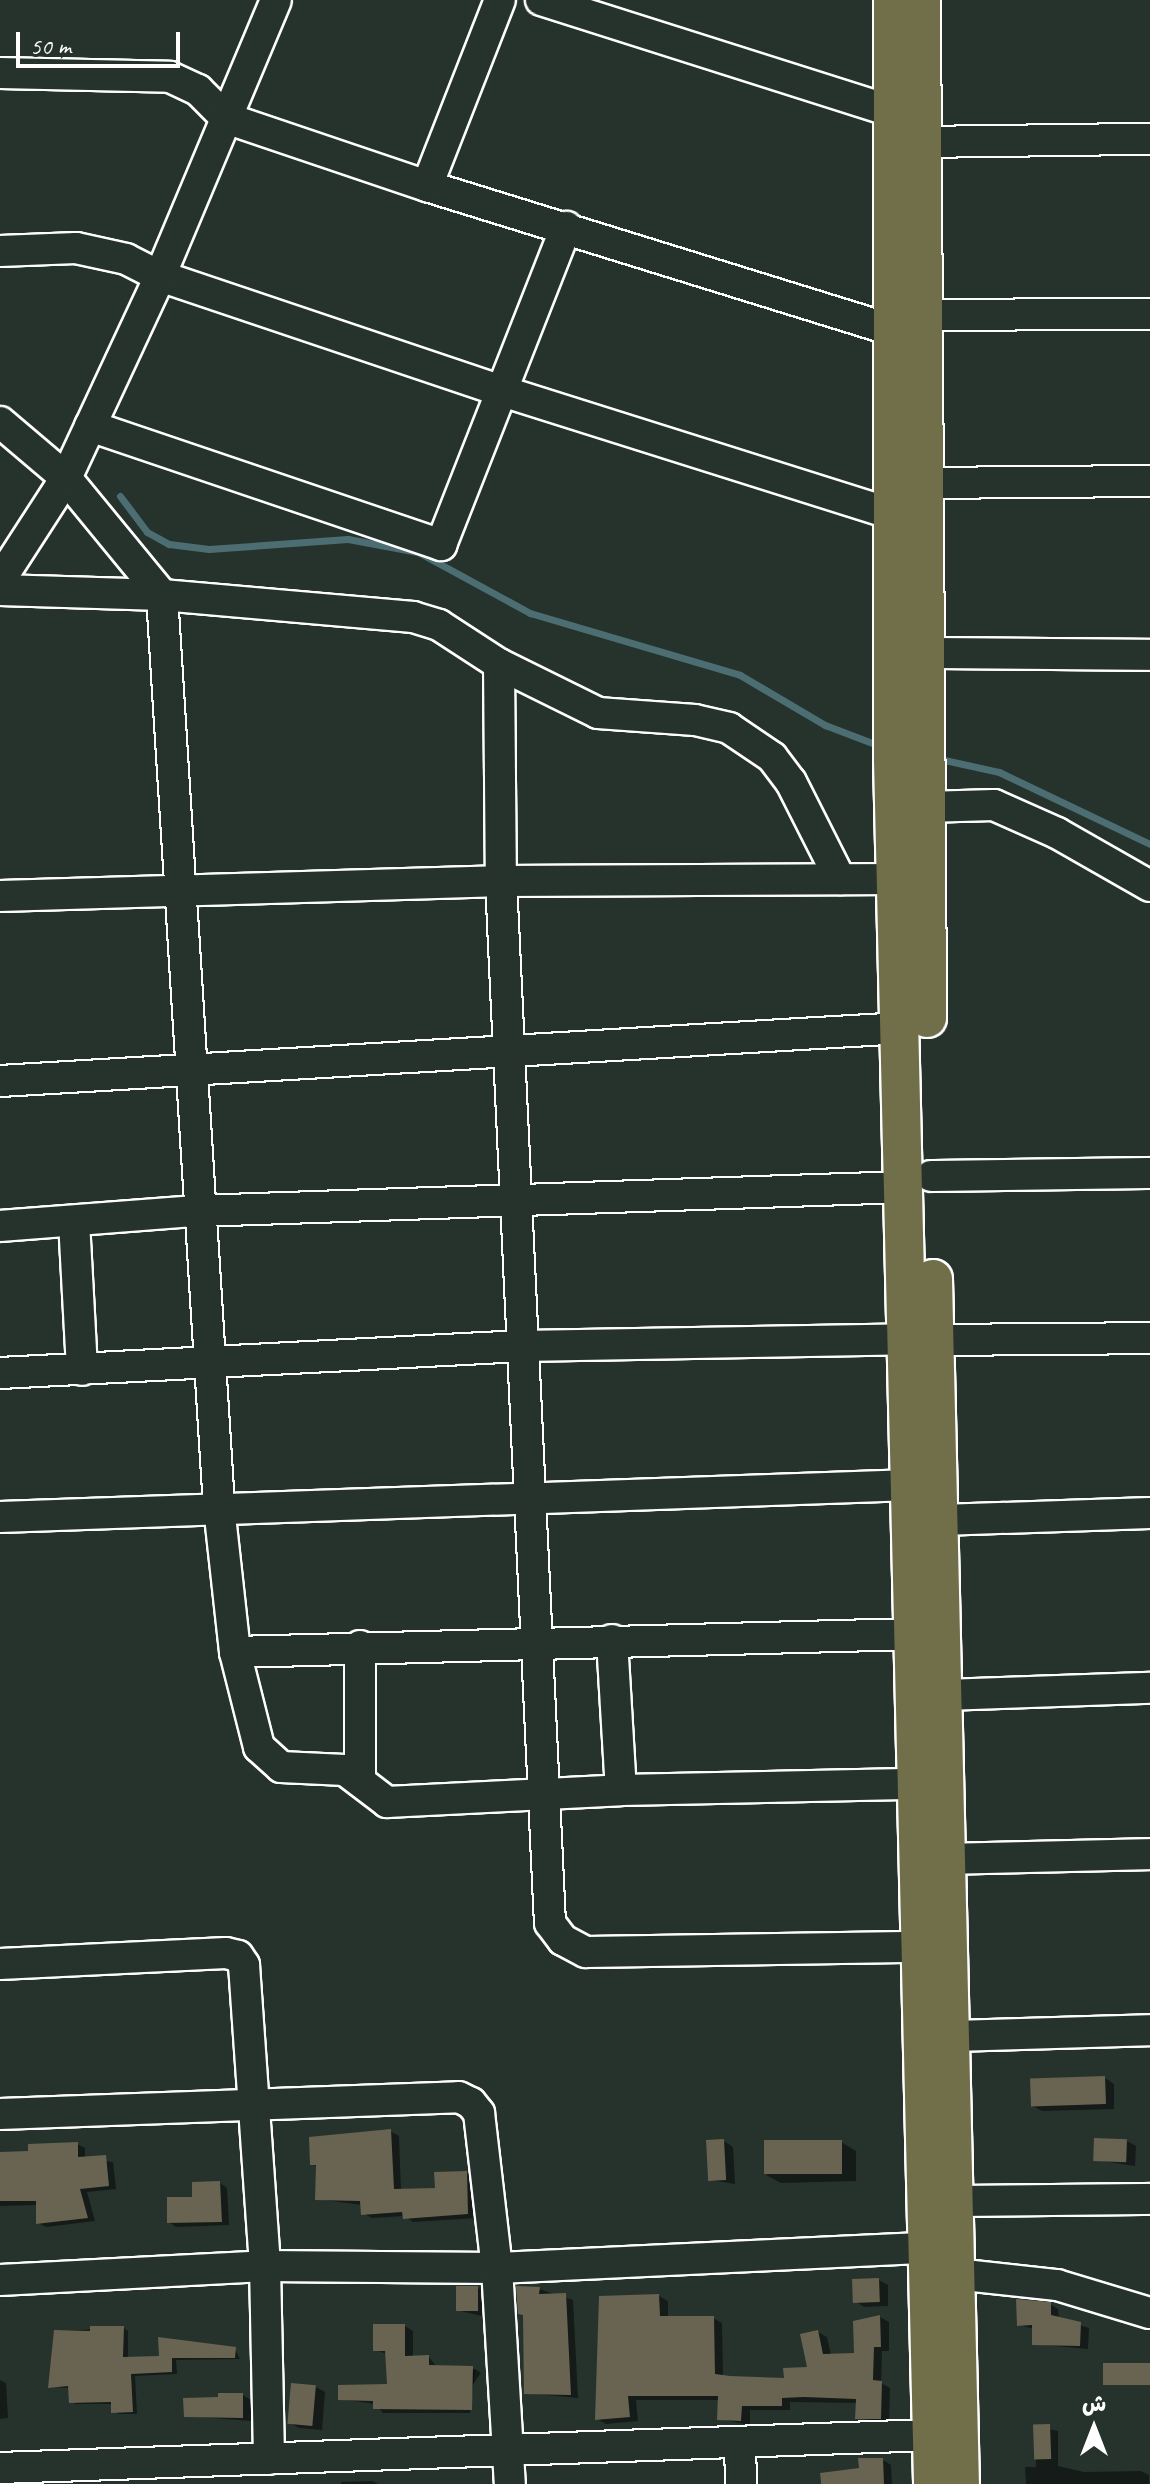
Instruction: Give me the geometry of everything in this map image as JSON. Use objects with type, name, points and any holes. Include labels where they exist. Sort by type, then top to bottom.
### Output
[{"type":"main road","points":[[893,0],[894,112],[907,322],[922,483],[923,653],[908,725]]},
{"type":"main road","points":[[918,1182],[902,1028],[897,879],[908,764],[908,725],[893,514],[921,142],[921,0]]},
{"type":"main road","points":[[908,764],[925,807],[918,1182],[921,1340],[911,1485],[933,2484]]},
{"type":"main road","points":[[921,1340],[941,1520],[960,2484]]},
{"type":"street","points":[[0,580],[66,478],[160,276],[276,0]]},
{"type":"street","points":[[427,186],[500,0]]},
{"type":"street","points":[[541,0],[894,112]]},
{"type":"street","points":[[0,73],[170,77],[198,90],[226,118],[427,186],[907,322],[1150,314]]},
{"type":"street","points":[[921,142],[1150,139]]},
{"type":"street","points":[[90,426],[441,545],[566,227]]},
{"type":"street","points":[[0,251],[76,248],[126,259],[160,276],[502,391],[893,514]]},
{"type":"street","points":[[0,422],[66,478],[162,595],[197,1211],[219,1507],[235,1652],[259,1747],[268,1759],[281,1767],[345,1770],[387,1802],[621,1790],[917,1784]]},
{"type":"street","points":[[922,483],[1150,481]]},
{"type":"street","points":[[0,590],[162,595],[413,617],[439,625],[499,664],[598,713],[695,720],[729,728],[754,742],[791,782],[840,879]]},
{"type":"street","points":[[923,653],[1150,655]]},
{"type":"street","points":[[499,664],[501,881],[550,1923],[563,1940],[586,1952],[921,1947]]},
{"type":"street","points":[[925,807],[994,805],[1057,833],[1150,886]]},
{"type":"street","points":[[0,896],[181,888],[501,881],[897,879]]},
{"type":"street","points":[[0,1081],[902,1028]]},
{"type":"street","points":[[0,1226],[197,1211],[1150,1173]]},
{"type":"street","points":[[74,1221],[82,1370]]},
{"type":"street","points":[[0,1373],[209,1365],[522,1346],[1150,1338]]},
{"type":"street","points":[[0,1517],[531,1495],[911,1485]]},
{"type":"street","points":[[941,1520],[1150,1513]]},
{"type":"street","points":[[235,1652],[360,1646],[913,1634]]},
{"type":"street","points":[[612,1640],[621,1790]]},
{"type":"street","points":[[360,1646],[360,1781]]},
{"type":"street","points":[[945,1695],[1150,1688]]},
{"type":"street","points":[[948,1859],[1150,1854]]},
{"type":"street","points":[[0,1964],[238,1956],[244,1965],[265,2266],[269,2459]]},
{"type":"street","points":[[952,2036],[1150,2030]]},
{"type":"street","points":[[0,2114],[255,2108],[459,2097],[471,2103],[479,2113],[497,2268],[510,2484]]},
{"type":"street","points":[[953,2201],[1150,2199]]},
{"type":"street","points":[[0,2280],[265,2266],[497,2268],[927,2248]]},
{"type":"street","points":[[955,2274],[1057,2285],[1150,2313]]},
{"type":"street","points":[[0,2468],[932,2435]]},
{"type":"street","points":[[740,2443],[741,2484]]},
{"type":"building","points":[[1105,2076],[1106,2104],[1031,2107],[1030,2079]]},
{"type":"building","points":[[391,2129],[394,2189],[435,2188],[434,2172],[467,2171],[468,2214],[403,2219],[402,2212],[361,2215],[360,2201],[315,2200],[316,2165],[310,2165],[309,2137]]},
{"type":"building","points":[[1094,2138],[1127,2139],[1126,2162],[1093,2161]]},
{"type":"building","points":[[724,2139],[726,2180],[708,2181],[706,2140]]},
{"type":"building","points":[[764,2140],[842,2140],[842,2174],[764,2174]]},
{"type":"building","points":[[78,2142],[78,2157],[106,2155],[109,2186],[80,2189],[88,2218],[36,2224],[36,2201],[0,2201],[0,2152],[28,2151],[28,2144]]},
{"type":"building","points":[[220,2181],[222,2222],[167,2223],[167,2197],[192,2197],[192,2182]]},
{"type":"building","points":[[879,2278],[880,2302],[853,2303],[852,2279]]},
{"type":"building","points":[[456,2286],[478,2286],[478,2311],[456,2311]]},
{"type":"building","points":[[516,2286],[540,2287],[539,2294],[566,2293],[571,2395],[524,2394],[523,2315],[518,2314]]},
{"type":"building","points":[[659,2294],[660,2316],[714,2316],[715,2374],[730,2376],[784,2378],[783,2368],[807,2367],[800,2334],[818,2330],[823,2354],[854,2353],[853,2321],[880,2315],[881,2347],[874,2347],[873,2380],[882,2381],[881,2419],[855,2419],[856,2399],[782,2398],[782,2406],[742,2406],[741,2421],[717,2420],[718,2396],[628,2396],[630,2417],[595,2420],[599,2296]]},
{"type":"building","points":[[1016,2299],[1051,2302],[1051,2315],[1081,2322],[1080,2346],[1032,2345],[1032,2325],[1017,2326]]},
{"type":"building","points":[[373,2324],[405,2324],[405,2356],[429,2355],[429,2365],[473,2366],[472,2410],[373,2409],[373,2401],[338,2400],[338,2385],[387,2384],[385,2351],[373,2351]]},
{"type":"building","points":[[90,2326],[124,2326],[123,2357],[159,2356],[158,2337],[236,2347],[235,2358],[172,2358],[172,2372],[131,2374],[133,2412],[111,2413],[111,2402],[69,2403],[68,2386],[48,2388],[54,2330],[90,2331]]},
{"type":"building","points":[[1103,2363],[1150,2363],[1150,2385],[1103,2385]]},
{"type":"building","points":[[291,2383],[316,2385],[312,2426],[287,2424]]},
{"type":"building","points":[[218,2393],[243,2393],[243,2418],[184,2417],[183,2398],[218,2397]]},
{"type":"building","points":[[1050,2424],[1051,2459],[1034,2460],[1033,2425]]},
{"type":"building","points":[[858,2458],[883,2458],[884,2484],[821,2484],[820,2473],[859,2468]]},
{"type":"waterway","points":[[120,496],[147,532],[169,544],[209,549],[348,539],[418,552],[530,613],[740,675],[825,725],[880,746]]},
{"type":"waterway","points":[[935,758],[999,772],[1150,844]]}]
